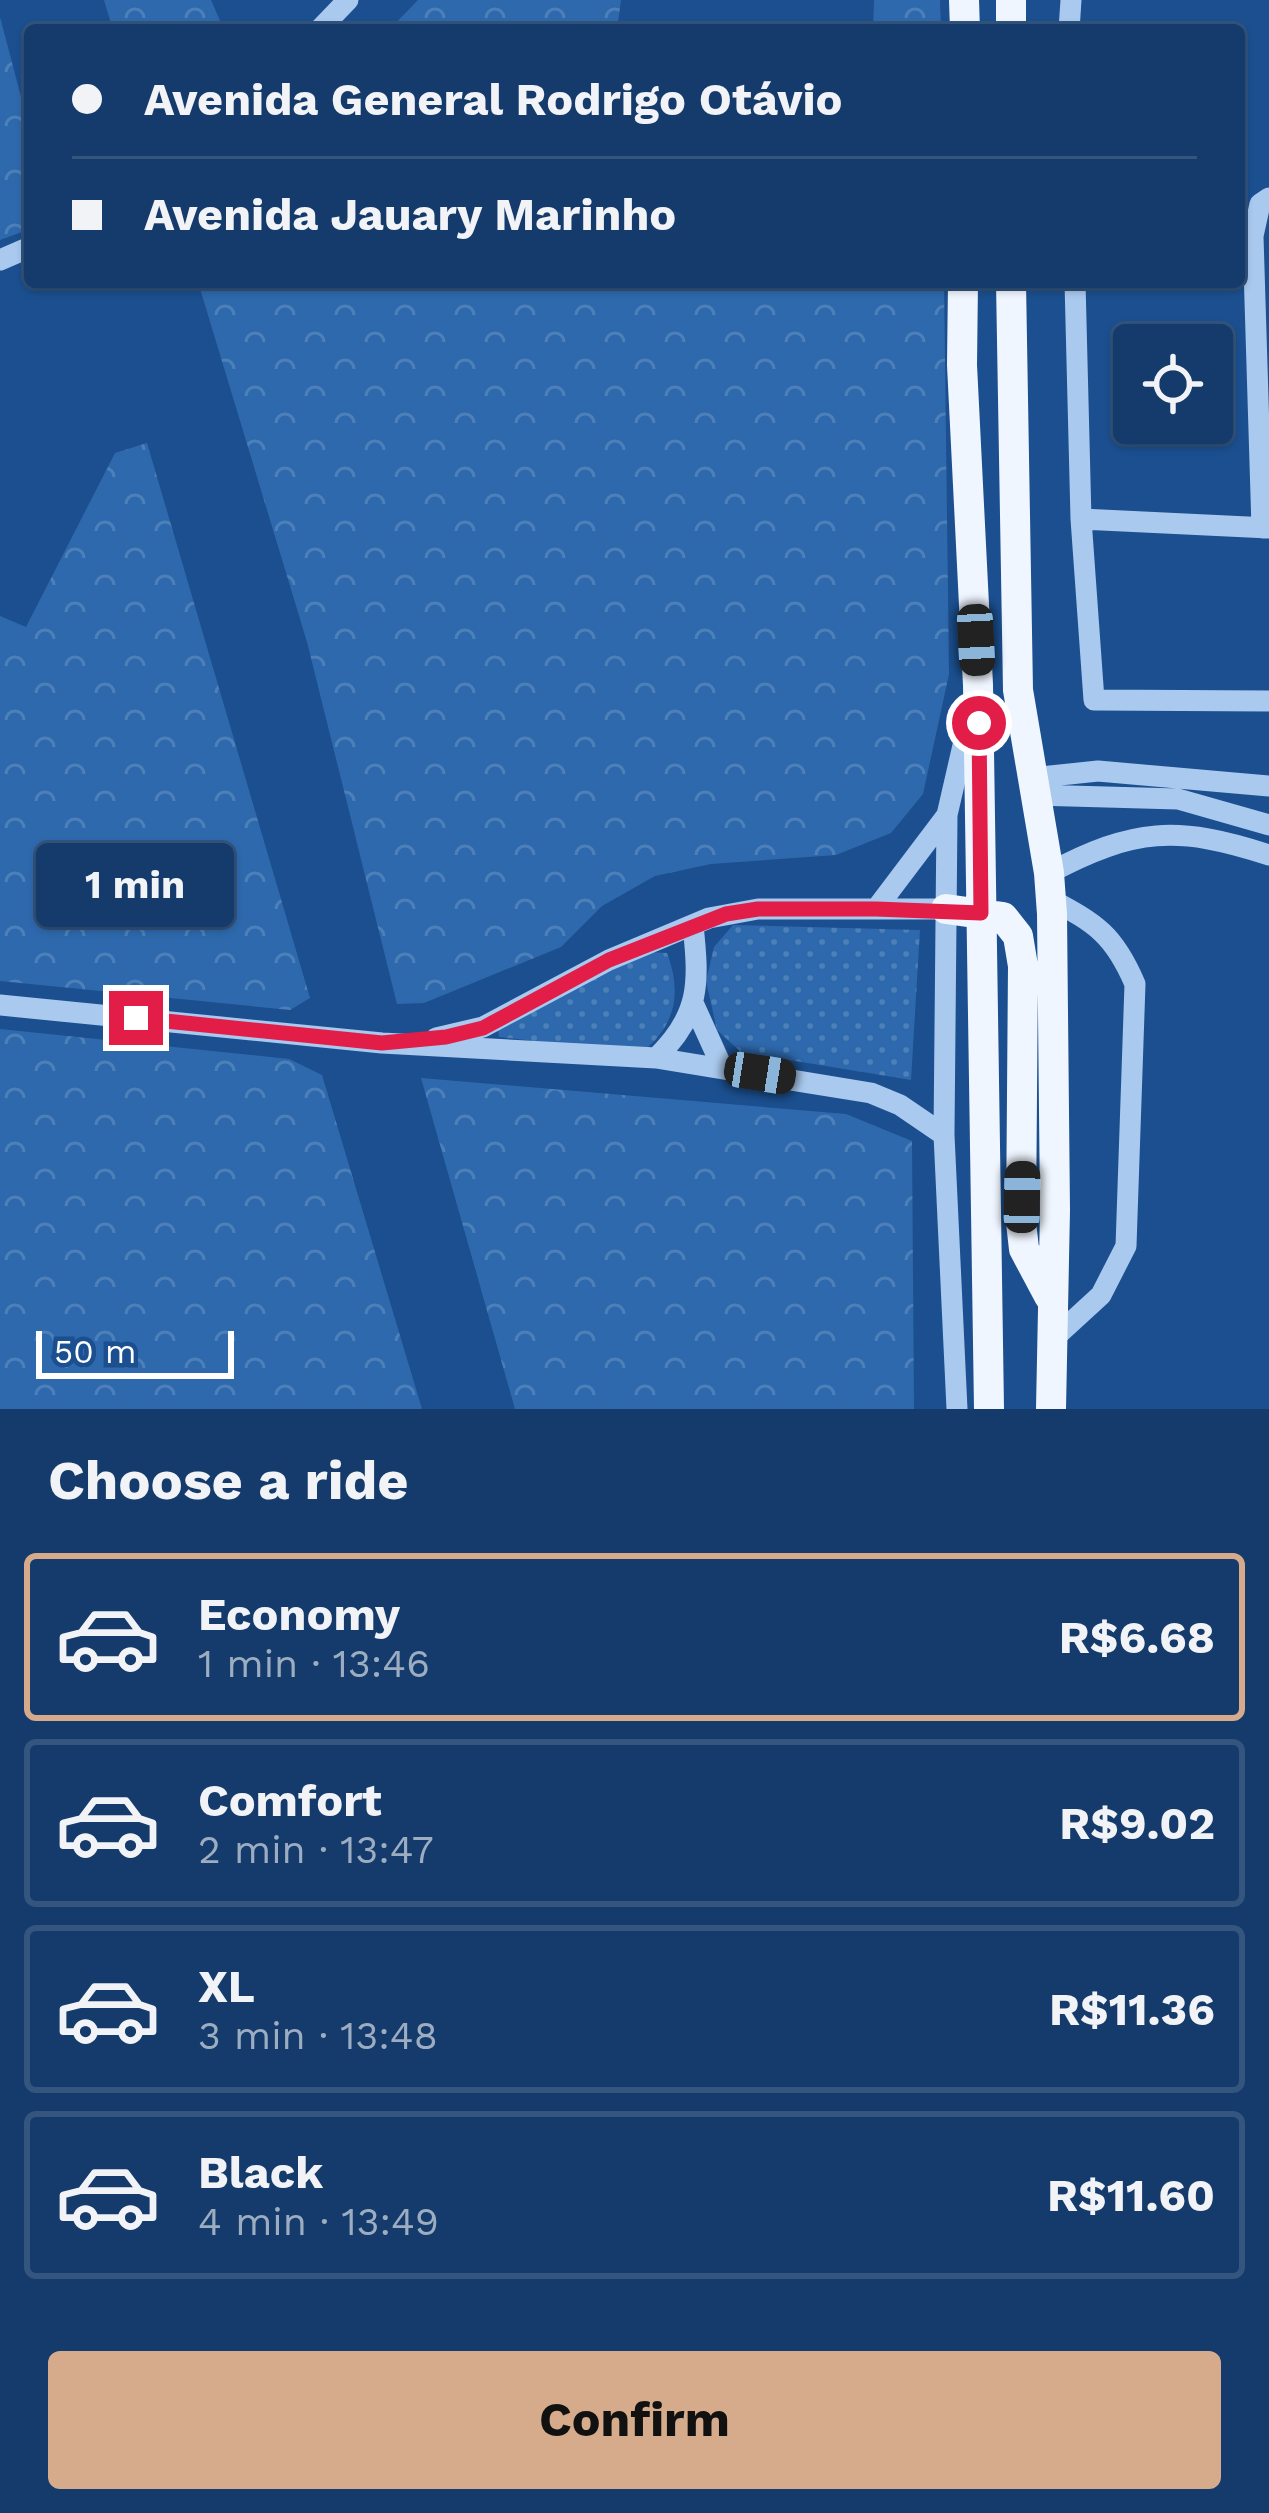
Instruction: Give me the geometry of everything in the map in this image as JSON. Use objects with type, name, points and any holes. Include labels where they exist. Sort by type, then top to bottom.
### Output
[{"type":"main road","points":[[963,288],[962,365],[978,686],[988,1409]]},
{"type":"main road","points":[[1010,288],[1018,690],[1050,886],[1055,1210],[1052,1409]]},
{"type":"main road","points":[[946,909],[1003,917],[1018,936],[1024,1026],[1024,1249],[1052,1301]]},
{"type":"street","points":[[325,24],[348,0]]},
{"type":"street","points":[[1082,519],[1266,528],[1253,236],[1260,205],[1269,198]]},
{"type":"street","points":[[1075,288],[1082,519],[1094,700],[1269,701]]},
{"type":"street","points":[[957,1409],[944,1135],[947,815],[978,686]]},
{"type":"street","points":[[1032,786],[1098,771],[1269,786]]},
{"type":"street","points":[[1032,786],[1178,800],[1269,825]]},
{"type":"street","points":[[876,909],[947,815]]},
{"type":"street","points":[[1053,1339],[1101,1295],[1126,1246],[1136,984],[1120,948],[1050,886],[1123,838],[1203,837],[1269,855]]},
{"type":"street","points":[[382,1043],[483,1028],[609,960],[709,918],[758,909],[946,909]]},
{"type":"street","points":[[656,1058],[677,1035],[694,1005],[693,925]]},
{"type":"street","points":[[0,1005],[382,1043],[656,1058],[722,1067],[872,1093],[900,1105],[944,1135]]},
{"type":"street","points":[[694,1005],[722,1067]]},
{"type":"green space","points":[[104,0],[211,0],[221,24],[111,24]]},
{"type":"green space","points":[[418,0],[621,0],[618,24],[395,24]]},
{"type":"green space","points":[[874,0],[940,0],[941,24],[873,24]]},
{"type":"green space","points":[[0,17],[24,108],[24,231],[0,240]]},
{"type":"green space","points":[[200,288],[944,288],[949,674],[923,794],[891,833],[836,855],[711,864],[655,876],[602,906],[561,947],[424,1003],[397,1004],[307,642]]},
{"type":"green space","points":[[147,443],[310,998],[290,1010],[0,981],[0,616],[26,627],[115,453]]},
{"type":"green space","points":[[733,925],[920,930],[911,1080],[741,1052],[717,1030],[706,981],[714,947]]},
{"type":"green space","points":[[649,952],[667,953],[675,995],[662,1032],[641,1053],[499,1037],[498,1027]]},
{"type":"green space","points":[[0,1029],[289,1059],[322,1075],[422,1409],[0,1409]]},
{"type":"green space","points":[[421,1078],[846,1114],[912,1141],[914,1409],[515,1409]]},
{"type":"route","points":[[136,1018],[382,1043],[446,1037],[483,1028],[609,960],[726,914],[758,909],[981,913],[979,723]]}]
